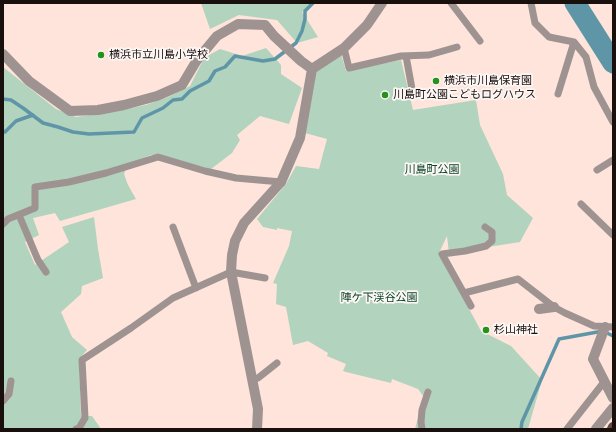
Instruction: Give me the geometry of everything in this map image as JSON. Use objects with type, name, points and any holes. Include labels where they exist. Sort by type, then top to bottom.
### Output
[{"type":"street","points":[[257,429],[258,409],[231,272],[235,241],[244,223],[281,182],[300,138],[312,69],[344,48],[367,25],[382,3]]},
{"type":"street","points":[[3,54],[29,81],[70,111],[98,110],[124,105],[157,96],[182,85],[197,60],[217,36],[238,24],[265,26],[279,41],[312,69]]},
{"type":"street","points":[[539,309],[554,306]]},
{"type":"street","points":[[606,330],[593,359],[613,398]]},
{"type":"street","points":[[596,429],[613,408]]},
{"type":"lane","points":[[451,3],[480,41]]},
{"type":"lane","points":[[532,3],[535,23],[549,37],[574,42],[586,57],[594,87],[613,122]]},
{"type":"lane","points":[[558,94],[574,42]]},
{"type":"lane","points":[[344,48],[349,68],[406,56],[429,55],[457,47]]},
{"type":"lane","points":[[406,56],[412,89]]},
{"type":"lane","points":[[3,224],[8,219],[34,208],[35,187],[76,181],[158,157],[205,172],[236,178],[281,182]]},
{"type":"lane","points":[[597,170],[613,160]]},
{"type":"lane","points":[[581,204],[613,235]]},
{"type":"lane","points":[[19,214],[38,260],[46,272]]},
{"type":"lane","points":[[173,226],[196,288]]},
{"type":"lane","points":[[471,306],[442,254],[486,246],[492,241],[492,232],[485,227]]},
{"type":"lane","points":[[76,429],[79,428],[85,418],[82,360],[172,298],[231,272],[265,278]]},
{"type":"lane","points":[[464,293],[518,279],[554,306],[594,326],[606,330]]},
{"type":"lane","points":[[252,380],[258,378],[277,363]]},
{"type":"lane","points":[[3,401],[9,394],[11,381]]},
{"type":"lane","points":[[567,429],[604,382]]},
{"type":"lane","points":[[422,429],[422,410],[428,392]]},
{"type":"green space","points":[[201,3],[312,3],[302,12],[318,37],[297,43],[277,20],[239,15],[210,29]]},
{"type":"green space","points":[[266,48],[281,65],[281,74],[302,88],[289,124],[260,116],[237,135],[240,140],[232,153],[211,169],[151,155],[128,164],[124,174],[136,199],[60,221],[55,213],[33,218],[39,235],[25,242],[35,265],[69,242],[62,227],[94,217],[103,278],[82,286],[81,294],[61,312],[72,337],[87,350],[79,359],[81,416],[92,416],[101,429],[3,429],[3,67],[56,109],[76,117],[146,105],[168,97],[190,86],[204,58],[220,49],[242,56]]},
{"type":"green space","points":[[341,54],[346,71],[401,60],[413,110],[476,100],[480,125],[503,174],[507,195],[533,218],[520,242],[449,253],[447,236],[439,253],[481,331],[511,346],[542,380],[528,429],[415,429],[424,397],[418,389],[392,379],[391,383],[343,371],[346,364],[327,356],[328,353],[308,341],[293,345],[286,307],[276,304],[277,284],[273,283],[289,246],[292,231],[263,227],[257,219],[286,184],[296,166],[319,169],[327,139],[305,133],[316,70]]},
{"type":"waterway","points":[[3,99],[11,100],[43,123],[73,132],[89,134],[134,132],[142,118],[163,108],[173,100],[182,99],[190,91],[209,81],[215,71],[225,67],[235,56],[263,61],[275,59],[296,43],[302,31],[305,11],[313,3]]},
{"type":"waterway","points":[[575,3],[613,63]]},
{"type":"waterway","points":[[3,131],[5,132],[16,121],[33,115]]},
{"type":"waterway","points":[[521,429],[522,422],[559,339],[603,331],[613,336]]},
{"type":"place","name":"横浜市立川島小学校","points":[[101,55]]},
{"type":"place","name":"横浜市川島保育園","points":[[436,81]]},
{"type":"place","name":"川島町公園こどもログハウス","points":[[385,95]]},
{"type":"place","name":"杉山神社","points":[[486,330]]},
{"type":"park label","name":"川島町公園","points":[[432,170]]},
{"type":"park label","name":"陣ケ下渓谷公園","points":[[379,298]]}]
